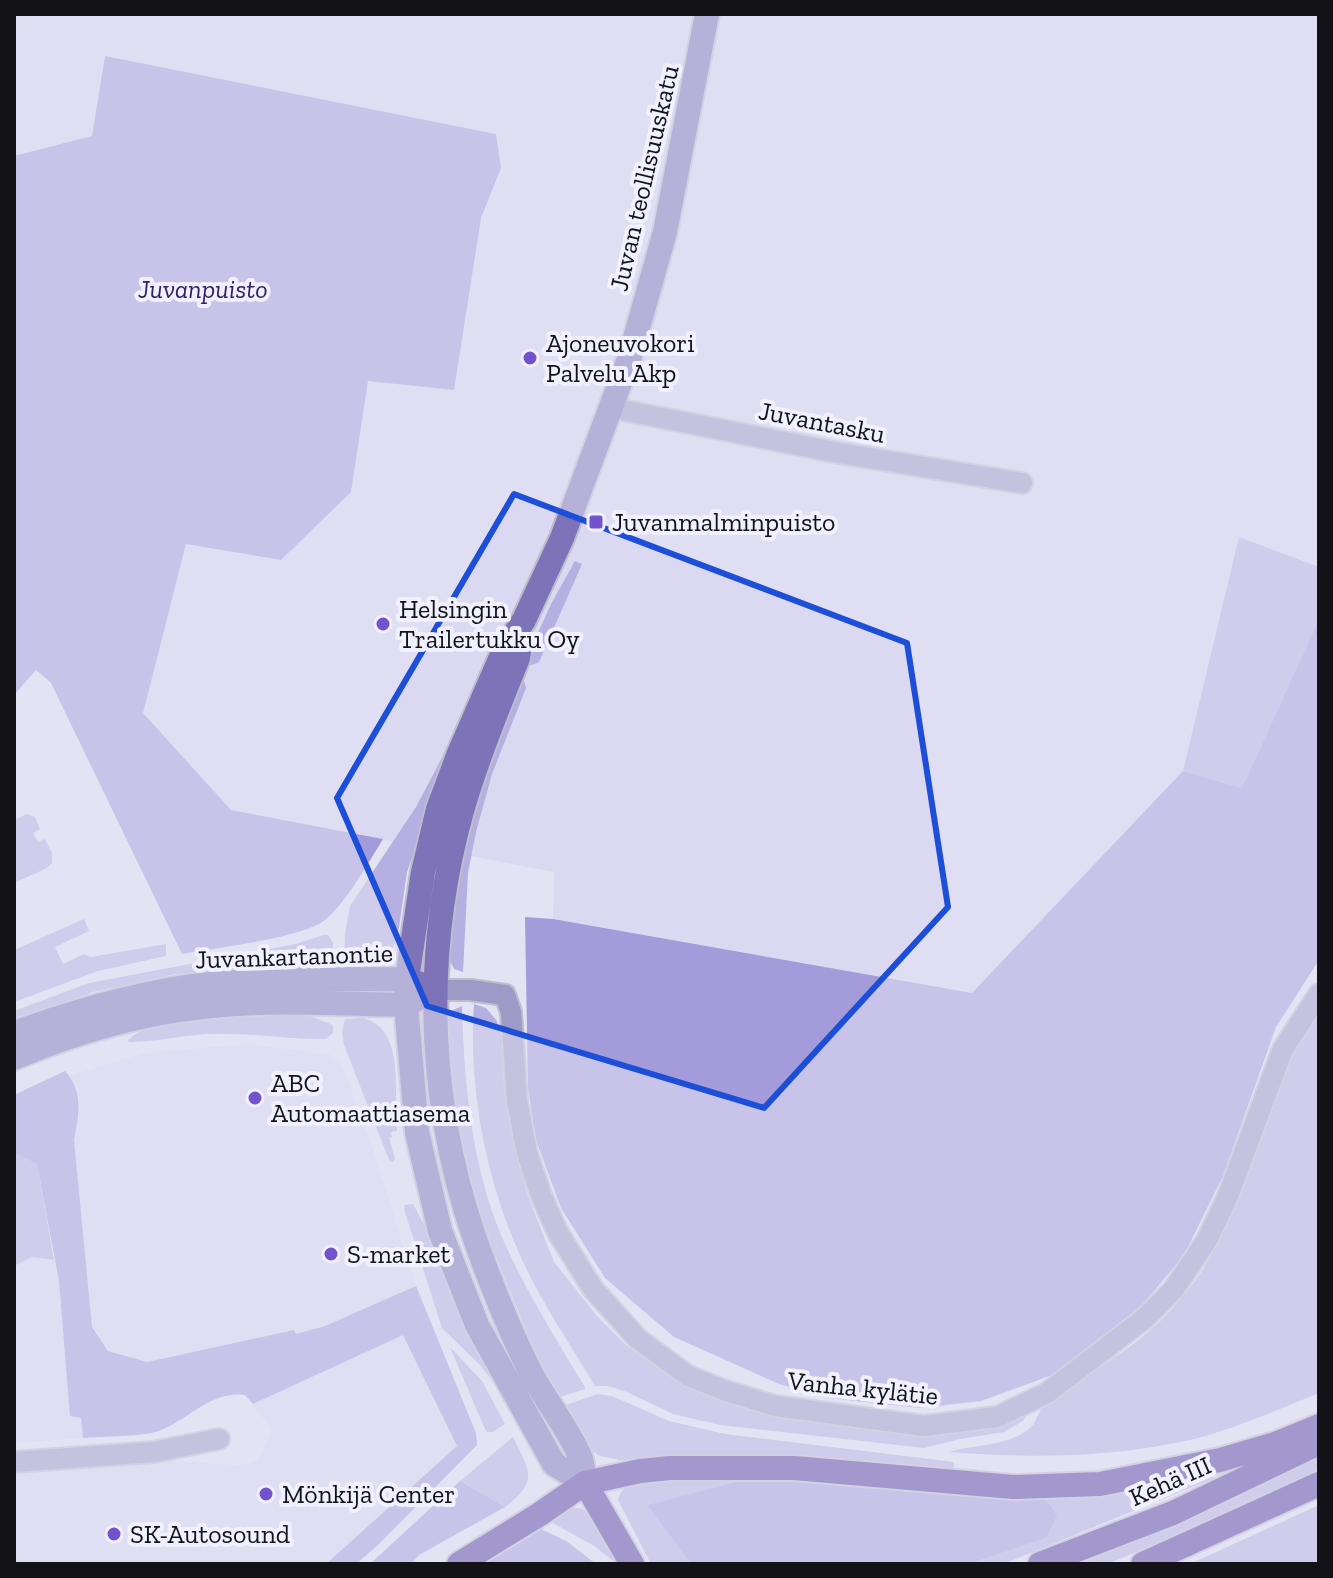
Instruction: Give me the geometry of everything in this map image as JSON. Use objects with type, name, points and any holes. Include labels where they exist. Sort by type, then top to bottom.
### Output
[{"type":"highway","points":[[459,1564],[585,1483],[640,1471],[739,1467],[807,1469],[1013,1487],[1100,1484],[1178,1471],[1220,1460],[1275,1444],[1319,1426]]},
{"type":"highway","name":"Kehä III","points":[[1040,1564],[1173,1513],[1319,1443]]},
{"type":"highway","points":[[585,1483],[632,1564]]},
{"type":"highway","points":[[1143,1564],[1319,1484]]},
{"type":"main road","name":"Juvan teollisuuskatu","points":[[585,1483],[554,1464],[477,1325],[456,1274],[433,1204],[417,1132],[406,1005],[407,979],[423,872],[438,809],[504,650],[524,620],[562,538],[612,408],[665,232],[707,14]]},
{"type":"main road","name":"Juvan teollisuuskatu","points":[[524,620],[518,658],[492,721],[462,814],[443,912],[435,1031],[439,1089],[456,1184],[484,1264],[525,1360],[580,1457],[585,1483]]},
{"type":"main road","name":"Juvankartanontie","points":[[14,1033],[74,1011],[156,992],[211,984],[407,979],[436,990]]},
{"type":"main road","name":"Juvankartanontie","points":[[14,1058],[81,1031],[150,1014],[205,1006],[406,1005],[436,990]]},
{"type":"street","name":"Juvantasku","points":[[612,408],[839,453],[1022,483]]},
{"type":"street","name":"Vanha kylätie","points":[[436,990],[470,990],[505,995],[511,1012],[517,1101],[527,1153],[541,1195],[557,1231],[593,1289],[638,1339],[688,1376],[775,1406],[924,1426],[997,1417],[1047,1393],[1136,1326],[1174,1289],[1207,1240],[1228,1196],[1283,1049],[1319,994]]},
{"type":"street","points":[[14,1462],[154,1452],[219,1439]]},
{"type":"highlighted area","points":[[514,494],[907,643],[948,907],[764,1108],[427,1006],[337,798]]},
{"type":"shaded area","points":[[14,14],[1319,14],[1319,567],[1239,538],[1183,771],[972,994],[553,919],[554,872],[231,810],[142,713],[187,543],[351,492],[368,381],[481,218],[501,169],[496,134],[105,56],[92,136],[14,156]]},
{"type":"shaded area","points":[[1239,537],[1319,567],[1319,619],[1242,788],[1183,771]]},
{"type":"shaded area","points":[[575,561],[582,564],[539,662],[524,664],[551,604]]},
{"type":"shaded area","points":[[518,677],[524,681],[526,688],[492,774],[468,873],[463,972],[454,969],[449,959],[449,929],[474,798]]},
{"type":"shaded area","points":[[461,722],[407,872],[398,934],[390,956],[376,966],[344,972],[345,933],[350,906],[416,807]]},
{"type":"shaded area","points":[[27,814],[35,817],[40,829],[33,833],[38,842],[45,839],[52,853],[52,863],[14,883],[14,820]]},
{"type":"shaded area","points":[[84,919],[89,931],[55,947],[63,964],[84,954],[91,957],[166,944],[166,956],[98,971],[14,1002],[14,950]]},
{"type":"shaded area","points":[[328,935],[333,943],[333,972],[175,974],[93,992],[14,1020],[14,1011],[89,983],[296,944]]},
{"type":"shaded area","points":[[474,1004],[486,1008],[497,1021],[513,1143],[529,1199],[554,1262],[597,1316],[627,1346],[660,1370],[700,1389],[852,1425],[1034,1406],[1023,1421],[1004,1432],[924,1448],[720,1425],[673,1414],[608,1386],[595,1386],[536,1288],[502,1210],[478,1108],[474,1073]]},
{"type":"shaded area","points":[[462,1006],[471,1120],[489,1203],[518,1271],[585,1387],[557,1398],[537,1369],[525,1327],[496,1257],[481,1239],[448,1114],[445,1014]]},
{"type":"shaded area","points":[[1319,1009],[1319,1393],[1216,1433],[1151,1447],[1065,1455],[949,1452],[1002,1442],[1022,1434],[1030,1428],[1053,1393],[1123,1352],[1182,1298],[1219,1240],[1272,1100]]},
{"type":"shaded area","points":[[235,1015],[310,1016],[333,1025],[333,1033],[326,1039],[220,1034],[139,1042],[128,1040],[164,1024]]},
{"type":"shaded area","points":[[364,1018],[378,1025],[392,1051],[397,1131],[391,1132],[392,1137],[389,1138],[395,1159],[393,1162],[389,1160],[344,1045],[342,1031],[345,1019]]},
{"type":"shaded area","points":[[250,1044],[331,1055],[343,1067],[373,1149],[416,1286],[325,1326],[295,1334],[294,1330],[147,1362],[109,1351],[92,1327],[74,1140],[80,1110],[78,1091],[70,1076],[144,1053]]},
{"type":"shaded area","points":[[14,1153],[54,1260],[59,1281],[70,1415],[81,1417],[83,1438],[14,1443]]},
{"type":"shaded area","points":[[14,1153],[37,1164],[54,1260],[32,1257],[14,1266]]},
{"type":"shaded area","points":[[413,1204],[432,1240],[494,1383],[442,1328],[404,1209],[405,1205]]},
{"type":"shaded area","points":[[403,1335],[457,1446],[326,1564],[14,1564],[14,1471],[155,1460],[247,1464],[257,1460],[264,1450],[271,1429],[253,1404]]},
{"type":"shaded area","points":[[450,1347],[482,1381],[505,1424],[493,1432],[487,1432],[484,1427]]},
{"type":"shaded area","points":[[598,1394],[612,1396],[669,1421],[725,1434],[954,1462],[953,1475],[725,1455],[619,1460],[600,1456],[586,1447],[560,1407]]},
{"type":"shaded area","points":[[513,1437],[528,1475],[523,1490],[505,1507],[460,1481]]},
{"type":"shaded area","points":[[1319,1457],[1319,1469],[1232,1511],[1108,1564],[1080,1564],[1227,1502]]},
{"type":"shaded area","points":[[766,1474],[647,1505],[691,1564],[651,1564],[618,1500],[626,1488],[639,1482]]},
{"type":"shaded area","points":[[1210,1474],[1214,1478],[1003,1564],[969,1564],[1046,1538],[1043,1497],[1124,1492]]},
{"type":"shaded area","points":[[1319,1505],[1319,1564],[1190,1564]]},
{"type":"shaded area","points":[[581,1508],[590,1514],[617,1564],[594,1546],[553,1523],[549,1517],[564,1509]]},
{"type":"green space","name":"Juvanpuisto","points":[[105,56],[496,134],[501,168],[481,218],[454,390],[368,381],[351,492],[281,560],[186,544],[143,713],[231,810],[383,839],[341,904],[325,920],[279,937],[182,954],[51,683],[36,670],[14,695],[14,156],[92,136]]},
{"type":"green space","points":[[1319,619],[1319,960],[1276,1027],[1223,1176],[1184,1255],[1140,1308],[1055,1374],[981,1401],[920,1408],[828,1398],[779,1384],[674,1337],[605,1278],[561,1208],[536,1140],[528,1088],[525,917],[553,919],[972,993],[1183,771],[1242,788]]},
{"type":"green space","points":[[65,1071],[78,1095],[74,1140],[92,1327],[108,1351],[147,1362],[294,1330],[296,1334],[325,1326],[416,1286],[476,1433],[477,1445],[356,1564],[326,1564],[457,1446],[403,1335],[253,1404],[245,1395],[221,1397],[170,1426],[151,1433],[83,1438],[81,1418],[70,1416],[59,1281],[37,1164],[14,1153],[14,1095]]},
{"type":"green space","points":[[766,1474],[1043,1497],[1057,1515],[1046,1538],[969,1564],[691,1564],[647,1505]]},
{"type":"green space","points":[[460,1481],[505,1507],[419,1555],[411,1564],[370,1564]]},
{"type":"green space","points":[[535,1526],[566,1541],[596,1564],[472,1564]]},
{"type":"place","name":"Ajoneuvokori Palvelu Akp","points":[[530,358]]},
{"type":"place","name":"Juvanmalminpuisto","points":[[596,522]]},
{"type":"place","name":"Helsingin Trailertukku Oy","points":[[383,624]]},
{"type":"place","name":"ABC Automaattiasema","points":[[255,1098]]},
{"type":"place","name":"S-market","points":[[331,1254]]},
{"type":"place","name":"Mönkijä Center","points":[[266,1494]]},
{"type":"place","name":"SK-Autosound","points":[[114,1534]]}]
